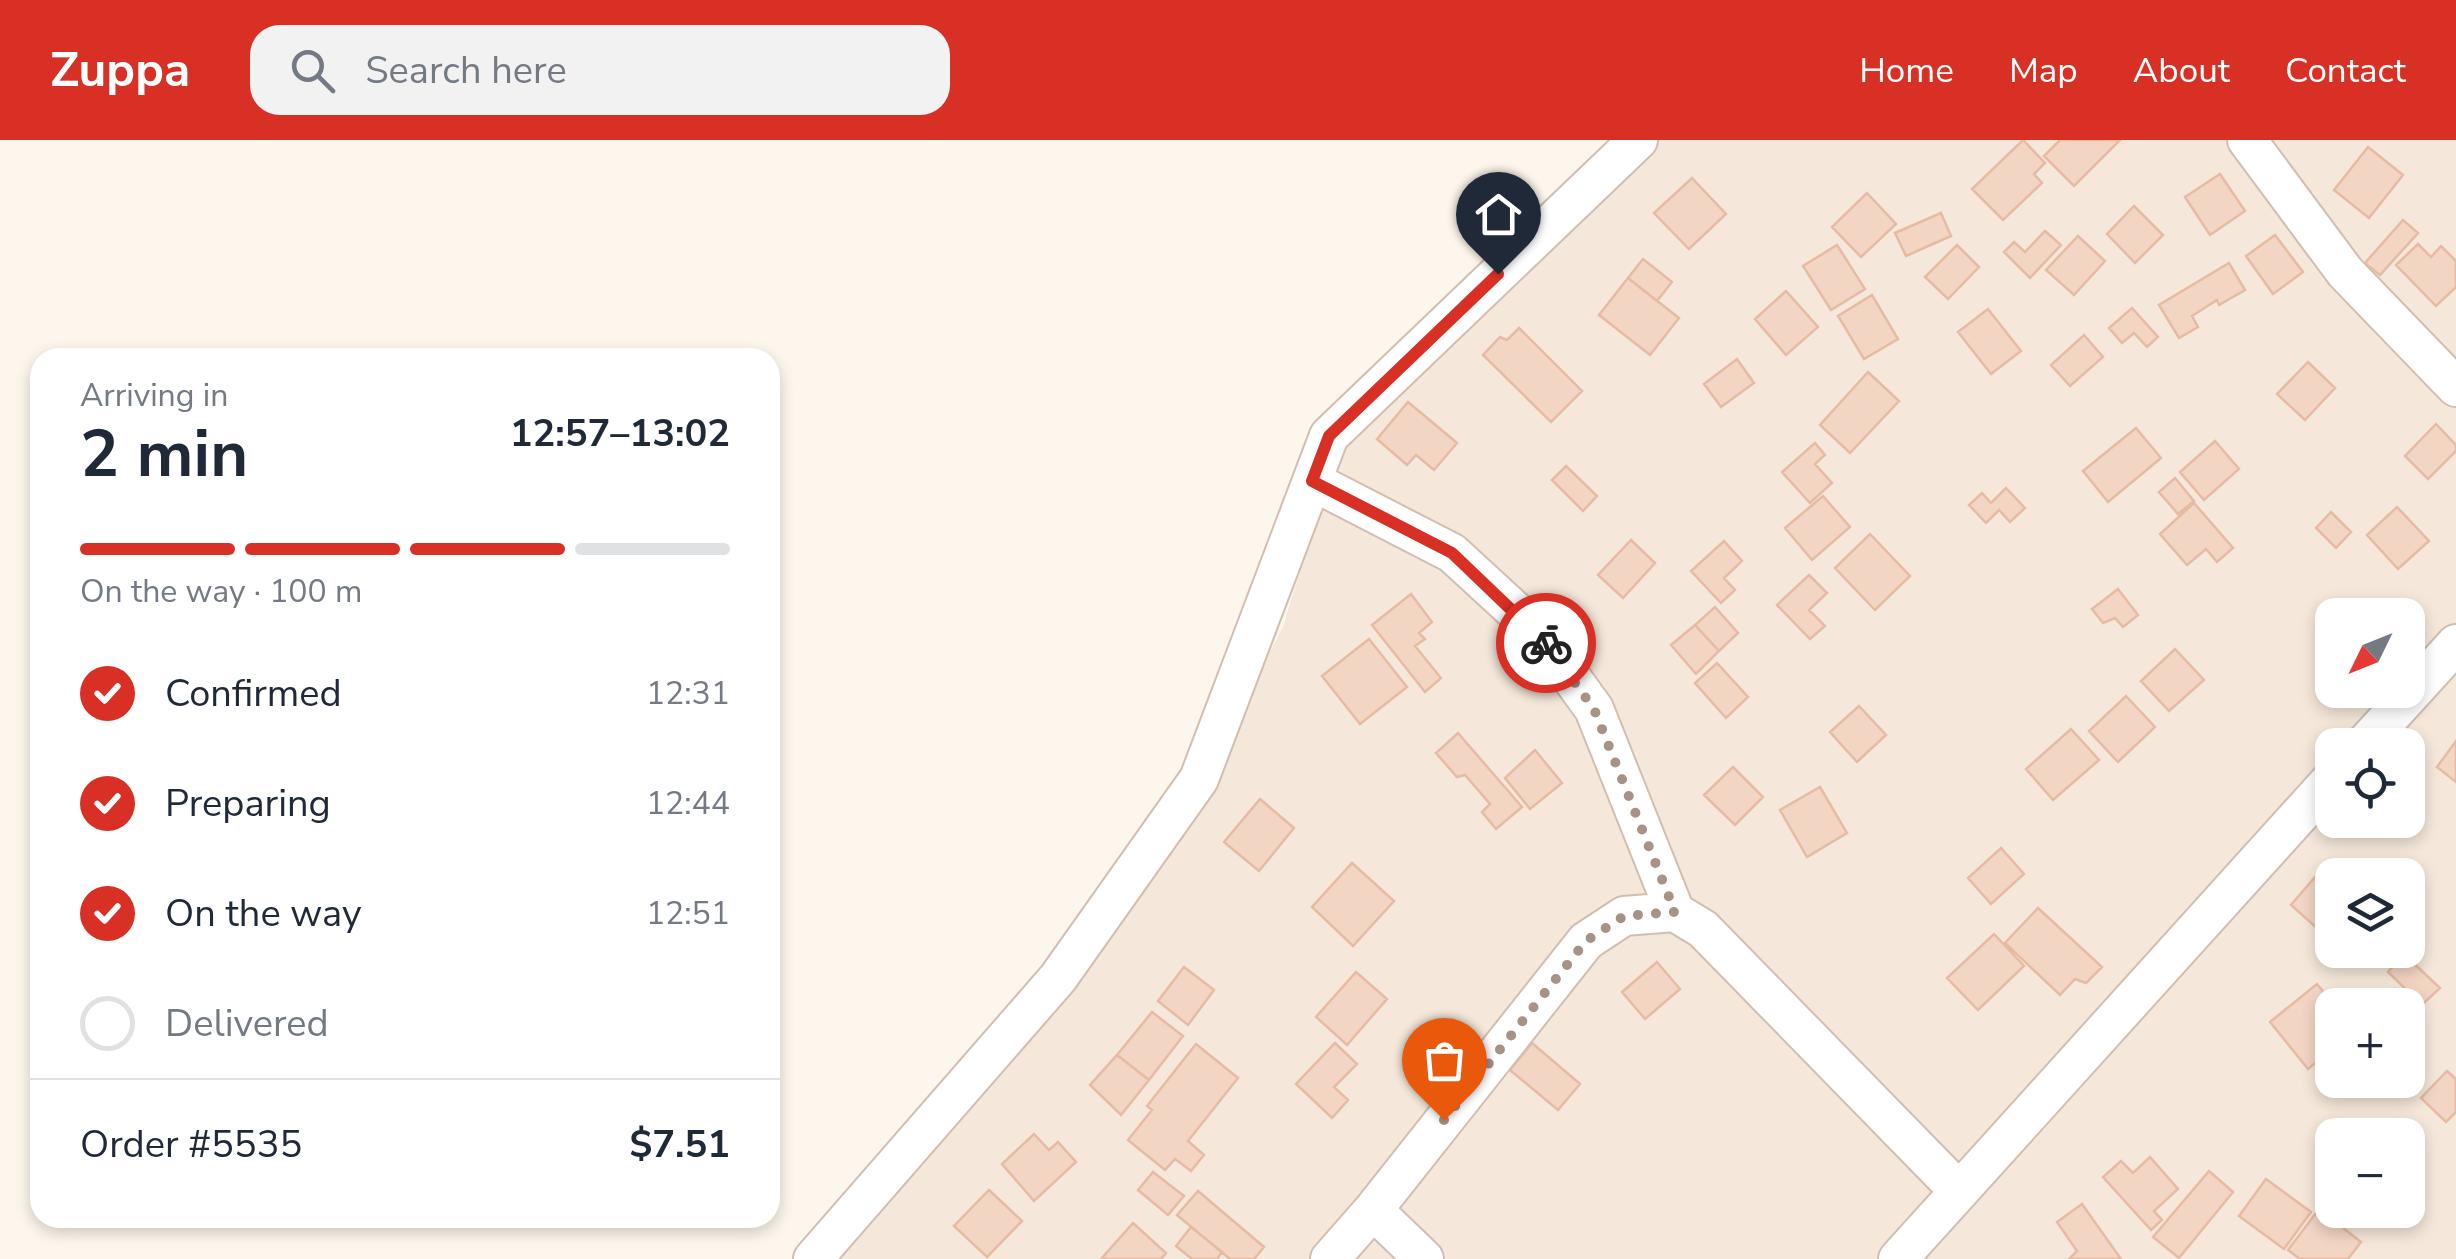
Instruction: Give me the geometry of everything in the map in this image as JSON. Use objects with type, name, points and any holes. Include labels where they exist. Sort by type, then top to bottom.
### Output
[{"type":"street","points":[[813,1259],[1058,978],[1199,779],[1329,436],[1638,140]]},
{"type":"street","points":[[2246,140],[2345,272],[2456,388]]},
{"type":"street","points":[[1312,481],[1452,553],[1539,633],[1594,709],[1675,912]]},
{"type":"street","points":[[2379,728],[2456,644]]},
{"type":"street","points":[[1898,1259],[2315,799]]},
{"type":"street","points":[[1330,1259],[1586,941],[1624,916],[1675,912],[1703,929],[1958,1190]]},
{"type":"street","points":[[1373,1210],[1424,1259]]},
{"type":"shaded area","points":[[1644,140],[2456,140],[2456,1259],[835,1259],[1152,874],[1283,627],[1337,448]]},
{"type":"building","points":[[2023,140],[2045,163],[2034,174],[2042,183],[2003,220],[1972,189]]},
{"type":"building","points":[[2060,140],[2120,140],[2074,186],[2044,156]]},
{"type":"building","points":[[2368,147],[2403,175],[2369,218],[2334,190]]},
{"type":"building","points":[[2220,174],[2245,211],[2210,235],[2185,197]]},
{"type":"building","points":[[1692,178],[1726,214],[1689,249],[1654,213]]},
{"type":"building","points":[[1867,193],[1896,224],[1861,257],[1832,227]]},
{"type":"building","points":[[2134,206],[2163,235],[2135,263],[2107,234]]},
{"type":"building","points":[[1941,213],[1951,236],[1906,256],[1895,233]]},
{"type":"building","points":[[2403,220],[2418,233],[2380,275],[2365,263]]},
{"type":"building","points":[[2045,231],[2061,245],[2030,278],[2004,252],[2014,242],[2025,252]]},
{"type":"building","points":[[2275,235],[2303,272],[2273,294],[2246,256]]},
{"type":"building","points":[[2078,236],[2105,261],[2074,295],[2046,270]]},
{"type":"building","points":[[2418,244],[2431,257],[2441,246],[2456,261],[2456,287],[2436,306],[2396,265]]},
{"type":"building","points":[[1837,245],[1865,289],[1831,310],[1803,266]]},
{"type":"building","points":[[1957,245],[1979,267],[1948,299],[1925,277]]},
{"type":"building","points":[[1643,259],[1672,282],[1657,301],[1628,278]]},
{"type":"building","points":[[2229,263],[2245,290],[2219,305],[2217,300],[2192,316],[2198,327],[2179,338],[2159,305]]},
{"type":"building","points":[[1628,278],[1679,318],[1650,355],[1599,315]]},
{"type":"building","points":[[1786,291],[1818,327],[1786,355],[1755,319]]},
{"type":"building","points":[[1872,295],[1898,339],[1864,359],[1838,316]]},
{"type":"building","points":[[2132,308],[2158,337],[2147,347],[2134,333],[2122,343],[2109,328]]},
{"type":"building","points":[[1988,309],[2021,351],[1991,374],[1958,332]]},
{"type":"building","points":[[1519,328],[1582,391],[1551,422],[1483,355],[1500,337],[1507,340]]},
{"type":"building","points":[[2084,335],[2103,357],[2070,386],[2051,365]]},
{"type":"building","points":[[1737,359],[1754,383],[1721,407],[1704,384]]},
{"type":"building","points":[[2308,362],[2335,388],[2305,420],[2277,394]]},
{"type":"building","points":[[1868,372],[1899,401],[1850,453],[1820,425]]},
{"type":"building","points":[[1408,402],[1457,443],[1434,470],[1416,455],[1407,465],[1377,439]]},
{"type":"building","points":[[2436,424],[2456,445],[2456,451],[2428,479],[2405,456]]},
{"type":"building","points":[[2136,428],[2161,458],[2108,502],[2083,471]]},
{"type":"building","points":[[2215,441],[2239,469],[2204,500],[2180,472]]},
{"type":"building","points":[[1815,443],[1825,455],[1815,464],[1832,483],[1810,503],[1782,472]]},
{"type":"building","points":[[1566,466],[1597,496],[1583,511],[1552,480]]},
{"type":"building","points":[[2175,478],[2194,501],[2178,514],[2159,492]]},
{"type":"building","points":[[2006,488],[2025,508],[2010,522],[1999,510],[1986,523],[1969,505],[1982,493],[1991,503]]},
{"type":"building","points":[[1823,496],[1850,527],[1812,560],[1785,528]]},
{"type":"building","points":[[2194,503],[2233,548],[2217,562],[2206,549],[2187,565],[2160,534]]},
{"type":"building","points":[[2397,507],[2429,541],[2398,569],[2367,535]]},
{"type":"building","points":[[2331,512],[2351,532],[2336,548],[2316,528]]},
{"type":"building","points":[[1870,534],[1910,576],[1875,610],[1835,568]]},
{"type":"building","points":[[1631,540],[1655,563],[1623,598],[1598,575]]},
{"type":"building","points":[[1724,541],[1742,561],[1724,578],[1735,590],[1721,603],[1691,571]]},
{"type":"building","points":[[1809,575],[1827,593],[1809,610],[1825,626],[1810,639],[1777,605]]},
{"type":"building","points":[[2118,589],[2138,615],[2123,627],[2115,618],[2103,623],[2092,609]]},
{"type":"building","points":[[1411,594],[1432,622],[1419,633],[1425,639],[1415,646],[1441,678],[1425,692],[1372,625]]},
{"type":"building","points":[[1715,607],[1738,633],[1719,651],[1695,625]]},
{"type":"building","points":[[1695,625],[1719,651],[1696,674],[1671,645]]},
{"type":"building","points":[[1369,639],[1407,687],[1360,724],[1322,676]]},
{"type":"building","points":[[2175,649],[2204,680],[2169,711],[2141,681]]},
{"type":"building","points":[[1717,663],[1748,697],[1726,718],[1695,683]]},
{"type":"building","points":[[2126,696],[2155,727],[2118,762],[2089,731]]},
{"type":"building","points":[[1859,706],[1886,735],[1857,762],[1830,732]]},
{"type":"building","points":[[2071,729],[2099,760],[2053,800],[2026,769]]},
{"type":"building","points":[[1458,733],[1522,807],[1496,829],[1482,812],[1490,804],[1465,775],[1457,777],[1436,753]]},
{"type":"building","points":[[2456,741],[2456,782],[2437,767]]},
{"type":"building","points":[[1535,750],[1562,783],[1530,809],[1505,778]]},
{"type":"building","points":[[1733,767],[1763,797],[1735,825],[1704,795]]},
{"type":"building","points":[[1820,787],[1847,833],[1807,857],[1780,810]]},
{"type":"building","points":[[1260,799],[1294,828],[1259,871],[1224,842]]},
{"type":"building","points":[[2001,848],[2024,874],[1991,904],[1968,878]]},
{"type":"building","points":[[1352,863],[1394,901],[1353,946],[1312,907]]},
{"type":"building","points":[[2315,877],[2315,926],[2291,905]]},
{"type":"building","points":[[2038,908],[2102,967],[2086,983],[2075,979],[2060,995],[2005,943]]},
{"type":"building","points":[[1994,934],[2024,966],[1978,1010],[1947,978]]},
{"type":"building","points":[[1657,962],[1680,989],[1645,1019],[1622,992]]},
{"type":"building","points":[[1184,967],[1214,990],[1188,1025],[1158,1001]]},
{"type":"building","points":[[2392,968],[2419,968],[2440,988],[2425,1002],[2425,988],[2404,988],[2388,972]]},
{"type":"building","points":[[1356,972],[1387,999],[1347,1045],[1316,1017]]},
{"type":"building","points":[[2317,984],[2320,988],[2315,988],[2315,1063],[2308,1069],[2270,1022]]},
{"type":"building","points":[[1152,1012],[1183,1036],[1149,1080],[1117,1055]]},
{"type":"building","points":[[1335,1043],[1357,1064],[1334,1087],[1348,1100],[1332,1118],[1296,1084]]},
{"type":"building","points":[[1532,1043],[1580,1084],[1558,1110],[1510,1070]]},
{"type":"building","points":[[1196,1044],[1238,1078],[1188,1141],[1204,1155],[1191,1171],[1175,1159],[1165,1170],[1128,1140],[1152,1110],[1147,1106]]},
{"type":"building","points":[[1117,1055],[1149,1080],[1121,1115],[1090,1085]]},
{"type":"building","points":[[2447,1071],[2456,1079],[2456,1112],[2446,1122],[2421,1098]]},
{"type":"building","points":[[1034,1134],[1049,1150],[1058,1142],[1076,1162],[1034,1201],[1002,1164]]},
{"type":"building","points":[[2150,1157],[2178,1189],[2154,1211],[2162,1220],[2151,1230],[2103,1177],[2121,1161],[2133,1173]]},
{"type":"building","points":[[2209,1171],[2233,1192],[2179,1258],[2153,1237]]},
{"type":"building","points":[[1153,1172],[1184,1196],[1168,1215],[1138,1190]]},
{"type":"building","points":[[2266,1179],[2311,1212],[2284,1249],[2239,1216]]},
{"type":"building","points":[[989,1190],[1022,1221],[987,1257],[954,1226]]},
{"type":"building","points":[[1198,1191],[1264,1247],[1254,1259],[1230,1259],[1177,1215]]},
{"type":"building","points":[[2082,1204],[2121,1259],[2069,1259],[2077,1251],[2057,1222]]},
{"type":"building","points":[[2315,1214],[2315,1228],[2343,1228],[2361,1242],[2348,1259],[2300,1259],[2288,1250]]},
{"type":"building","points":[[1133,1223],[1166,1253],[1161,1259],[1101,1259]]},
{"type":"building","points":[[1191,1227],[1222,1252],[1217,1259],[1192,1259],[1176,1246]]},
{"type":"way so far","points":[[1444,1120],[1586,941],[1624,916],[1675,912],[1594,709],[1546,643]]},
{"type":"route","points":[[1498,274],[1329,436],[1312,481],[1452,553],[1546,643]]}]
